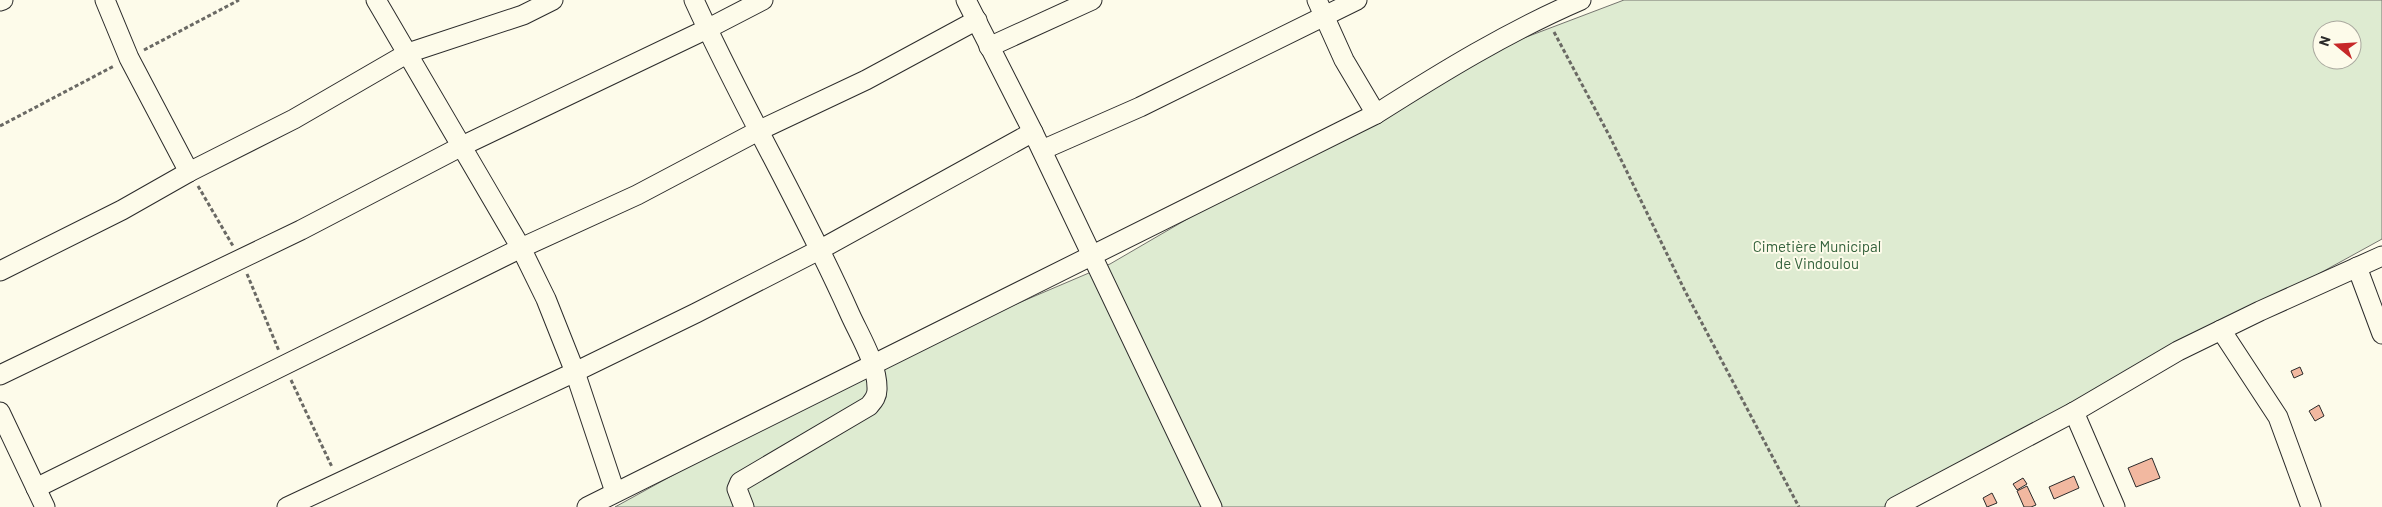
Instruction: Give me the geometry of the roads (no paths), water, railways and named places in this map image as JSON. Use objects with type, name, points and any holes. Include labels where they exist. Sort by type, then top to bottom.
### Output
[{"type":"street","points":[[105,0],[129,58],[190,172]]},
{"type":"street","points":[[376,0],[521,248],[546,299],[575,372],[615,492]]},
{"type":"street","points":[[0,271],[122,210],[190,172],[294,119],[408,53],[523,15],[553,0]]},
{"type":"street","points":[[694,0],[758,131],[821,249],[873,365],[878,389],[876,397],[869,406],[740,482],[737,489],[744,507]]},
{"type":"street","points":[[0,375],[241,259],[462,146],[708,29],[763,0]]},
{"type":"street","points":[[966,0],[1042,150],[1090,255],[1212,507]]},
{"type":"street","points":[[989,47],[1092,0]]},
{"type":"street","points":[[1042,150],[1140,106],[1320,8],[1357,0]]},
{"type":"street","points":[[587,507],[1376,114],[1450,66],[1546,16],[1582,0]]},
{"type":"street","points":[[1320,8],[1344,60],[1376,114]]},
{"type":"street","points":[[36,488],[521,248],[637,195],[758,131],[866,80],[977,20]]},
{"type":"street","points":[[287,507],[575,372],[821,249],[1033,132]]},
{"type":"street","points":[[1895,507],[1930,499],[2178,351],[2382,256]]},
{"type":"street","points":[[2357,267],[2382,334]]},
{"type":"street","points":[[2221,330],[2278,417],[2311,507]]},
{"type":"street","points":[[2074,412],[2115,507]]},
{"type":"street","points":[[2,421],[45,507]]},
{"type":"park label","name":"Cimetière Municipal de Vindoulou","points":[[1817,254]]}]
